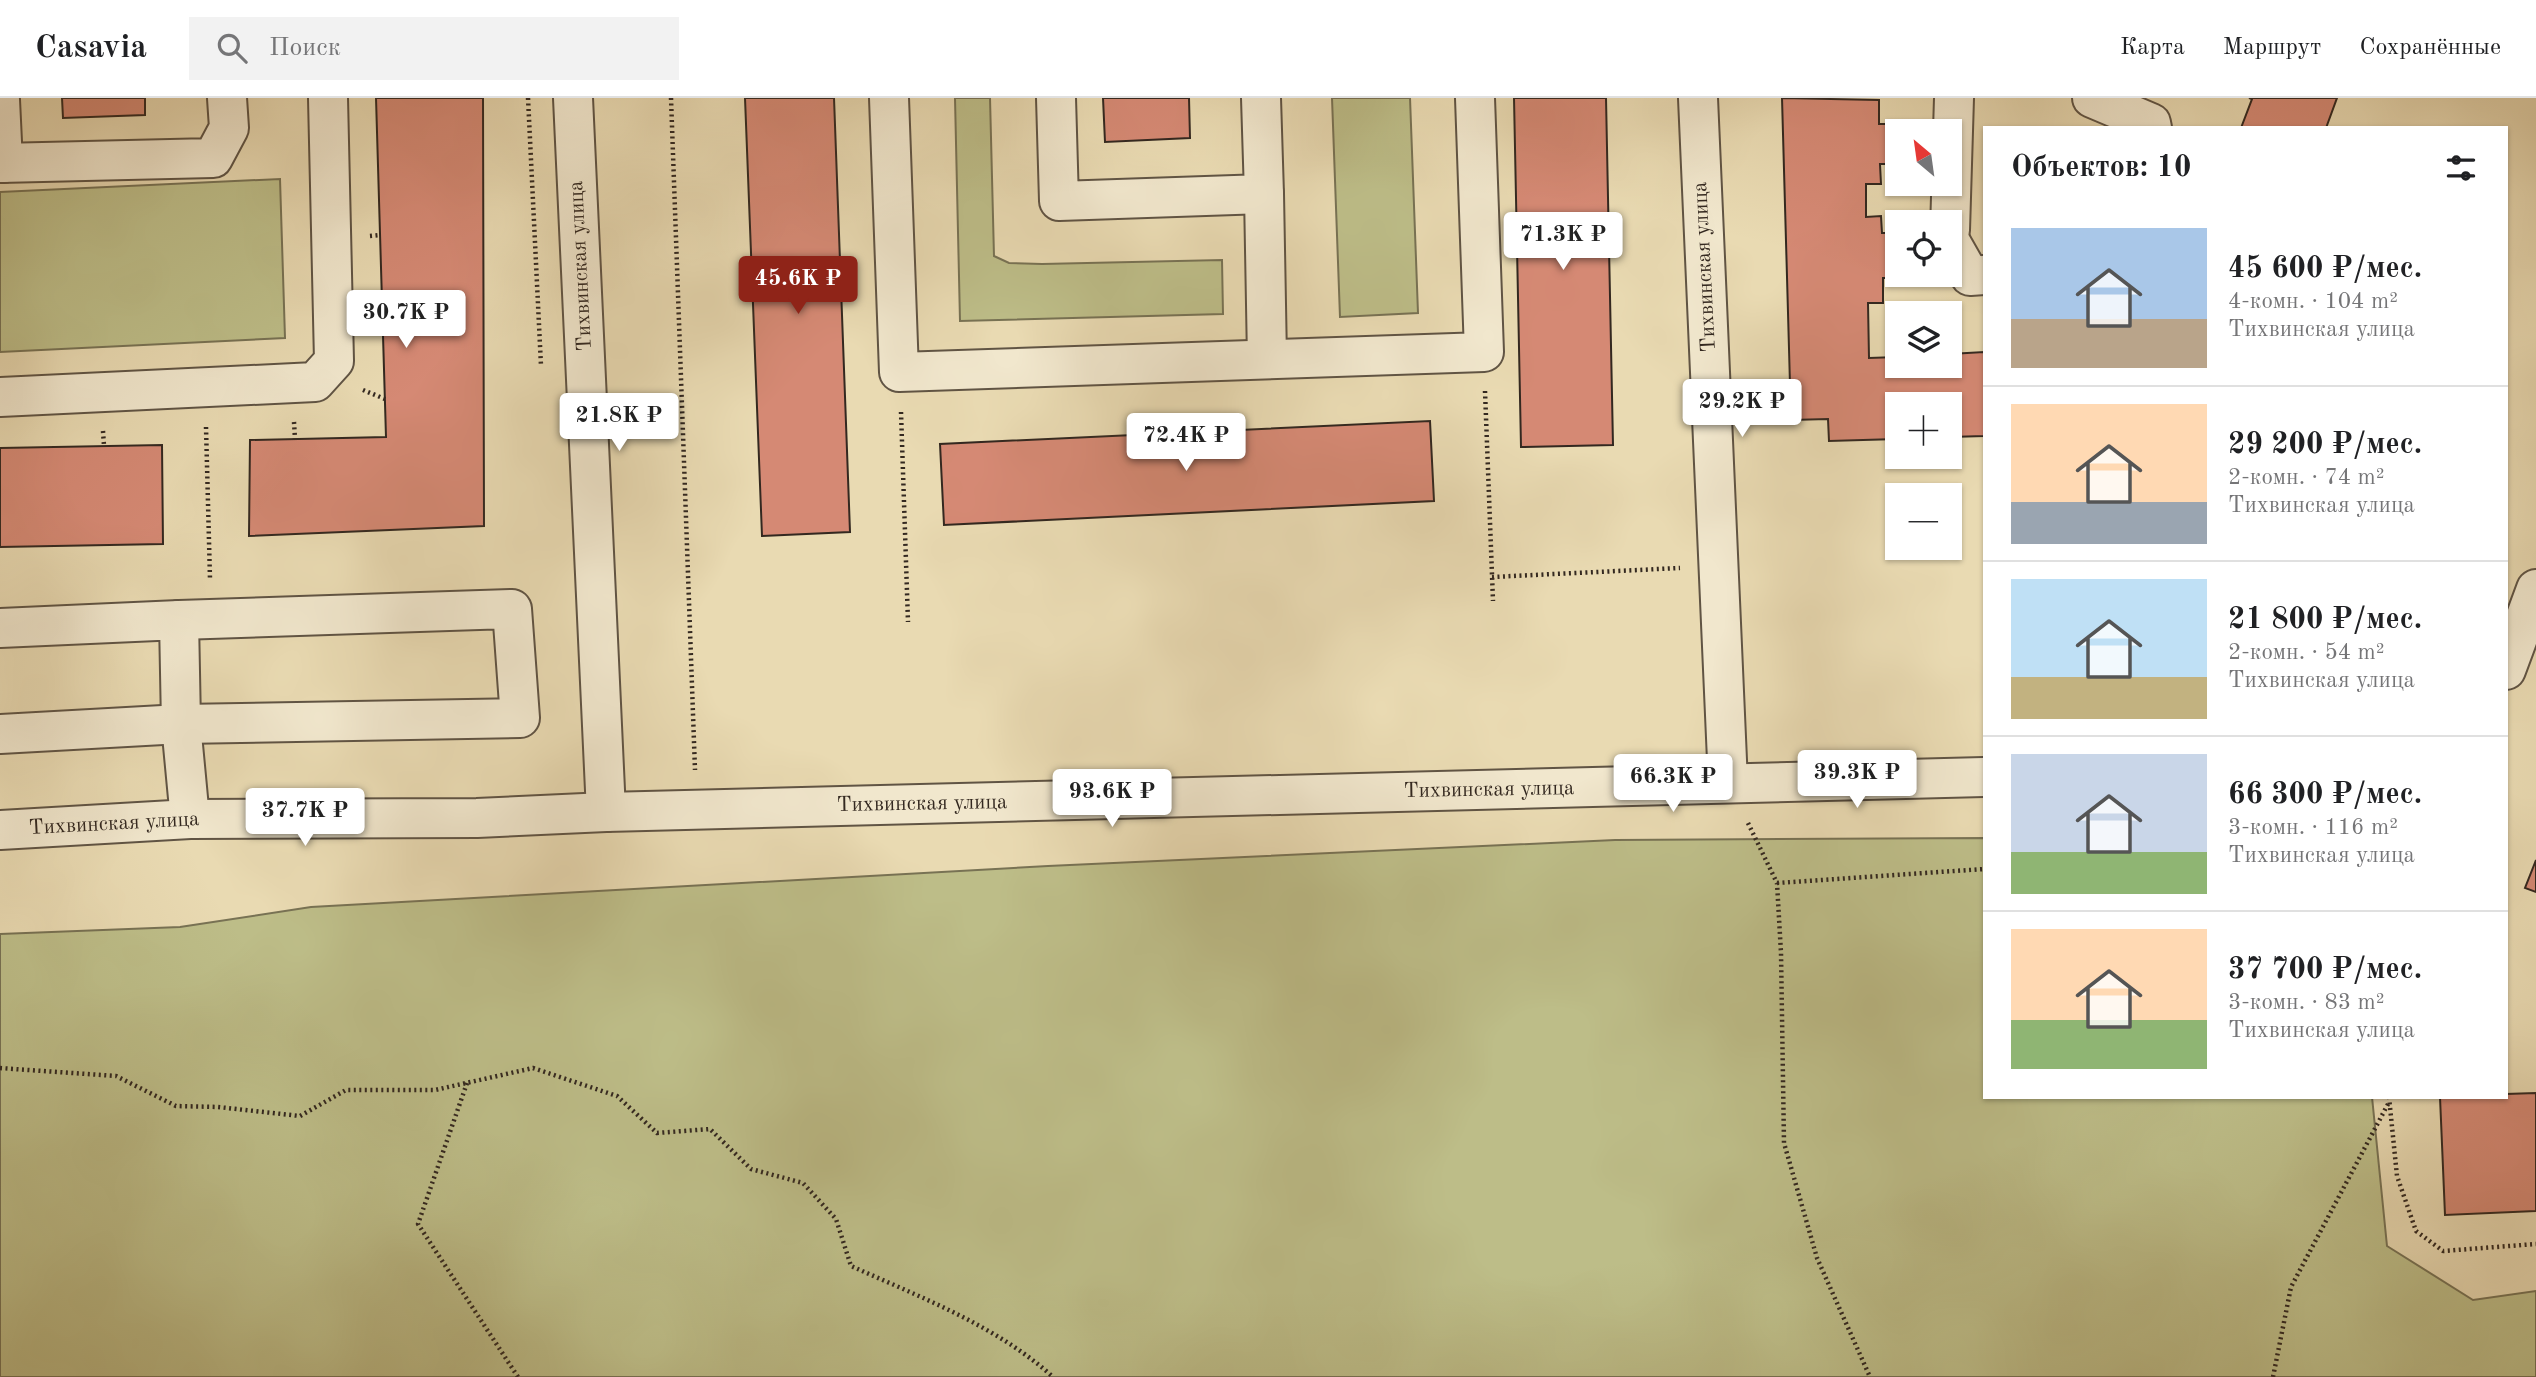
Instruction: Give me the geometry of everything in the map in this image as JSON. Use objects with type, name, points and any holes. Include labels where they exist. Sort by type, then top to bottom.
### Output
[{"type":"street","points":[[0,100],[1,163],[213,158],[229,128],[227,98]]},
{"type":"street","points":[[0,397],[314,382],[334,361],[328,98]]},
{"type":"street","name":"Тихвинская улица","points":[[573,98],[606,812]]},
{"type":"street","points":[[890,98],[899,372],[1484,352],[1475,98]]},
{"type":"street","points":[[1056,98],[1059,201],[1264,194]]},
{"type":"street","points":[[1261,98],[1267,359]]},
{"type":"street","name":"Тихвинская улица","points":[[0,830],[190,819],[477,818],[606,812],[1728,783],[1698,98]]},
{"type":"street","points":[[1951,210],[1955,98]]},
{"type":"street","points":[[2092,98],[2151,122],[2152,126]]},
{"type":"street","points":[[1962,262],[1970,276],[1983,275]]},
{"type":"street","points":[[2508,665],[2536,589]]},
{"type":"street","points":[[0,628],[512,609],[520,718],[181,724],[0,734]]},
{"type":"street","points":[[179,620],[181,724],[190,819]]},
{"type":"street","points":[[1728,783],[1983,777]]},
{"type":"path","points":[[1484,352],[1493,601]]},
{"type":"path","points":[[899,372],[908,622]]},
{"type":"path","points":[[179,620],[211,578],[205,387]]},
{"type":"path","points":[[359,389],[385,399]]},
{"type":"path","points":[[293,418],[295,439]]},
{"type":"path","points":[[1492,577],[1684,568]]},
{"type":"path","points":[[1728,783],[1777,883],[1782,953],[1784,1143],[1817,1258],[1870,1377]]},
{"type":"path","points":[[1777,883],[1983,869]]},
{"type":"path","points":[[0,1068],[116,1076],[176,1106],[218,1107],[300,1116],[346,1090],[435,1090],[533,1068],[617,1096],[657,1133],[710,1129],[751,1169],[803,1183],[835,1219],[851,1266],[930,1302],[1027,1353],[1054,1377]]},
{"type":"path","points":[[467,1083],[418,1224],[518,1377]]},
{"type":"path","points":[[2389,1099],[2398,1176],[2416,1231],[2443,1251],[2536,1244]]},
{"type":"path","points":[[2273,1377],[2291,1287],[2388,1104]]},
{"type":"green space","points":[[955,98],[990,98],[994,256],[1009,263],[1042,264],[1222,260],[1223,314],[960,321]]},
{"type":"green space","points":[[1332,98],[1410,98],[1418,313],[1340,317]]},
{"type":"green space","points":[[280,179],[285,338],[0,352],[0,192]]},
{"type":"green space","points":[[1983,838],[1983,1099],[2372,1099],[2387,1246],[2473,1300],[2536,1291],[2536,1377],[0,1377],[0,934],[180,927],[311,907],[1048,866],[1615,840]]},
{"type":"building","points":[[62,98],[145,98],[145,115],[63,118]]},
{"type":"building","points":[[376,98],[483,98],[484,526],[249,536],[250,440],[386,437]]},
{"type":"building","points":[[745,98],[834,98],[850,532],[762,536]]},
{"type":"building","points":[[1103,98],[1189,98],[1190,138],[1105,142]]},
{"type":"building","points":[[1514,98],[1606,98],[1613,445],[1521,447]]},
{"type":"building","points":[[1782,98],[1879,100],[1879,124],[1885,124],[1885,164],[1880,164],[1881,184],[1866,184],[1866,217],[1881,216],[1882,233],[1885,233],[1885,278],[1883,303],[1868,303],[1869,358],[1885,357],[1885,378],[1962,378],[1962,353],[1983,352],[1983,436],[1962,437],[1962,392],[1885,392],[1885,439],[1829,441],[1828,419],[1791,420]]},
{"type":"building","points":[[2249,98],[2337,98],[2327,126],[2242,126],[2252,99]]},
{"type":"building","points":[[1430,421],[1434,501],[944,525],[940,444]]},
{"type":"building","points":[[162,445],[163,544],[0,547],[0,448]]},
{"type":"building","points":[[2536,860],[2536,892],[2525,888]]},
{"type":"building","points":[[2536,1093],[2536,1211],[2445,1215],[2440,1099],[2508,1099],[2508,1094]]}]
